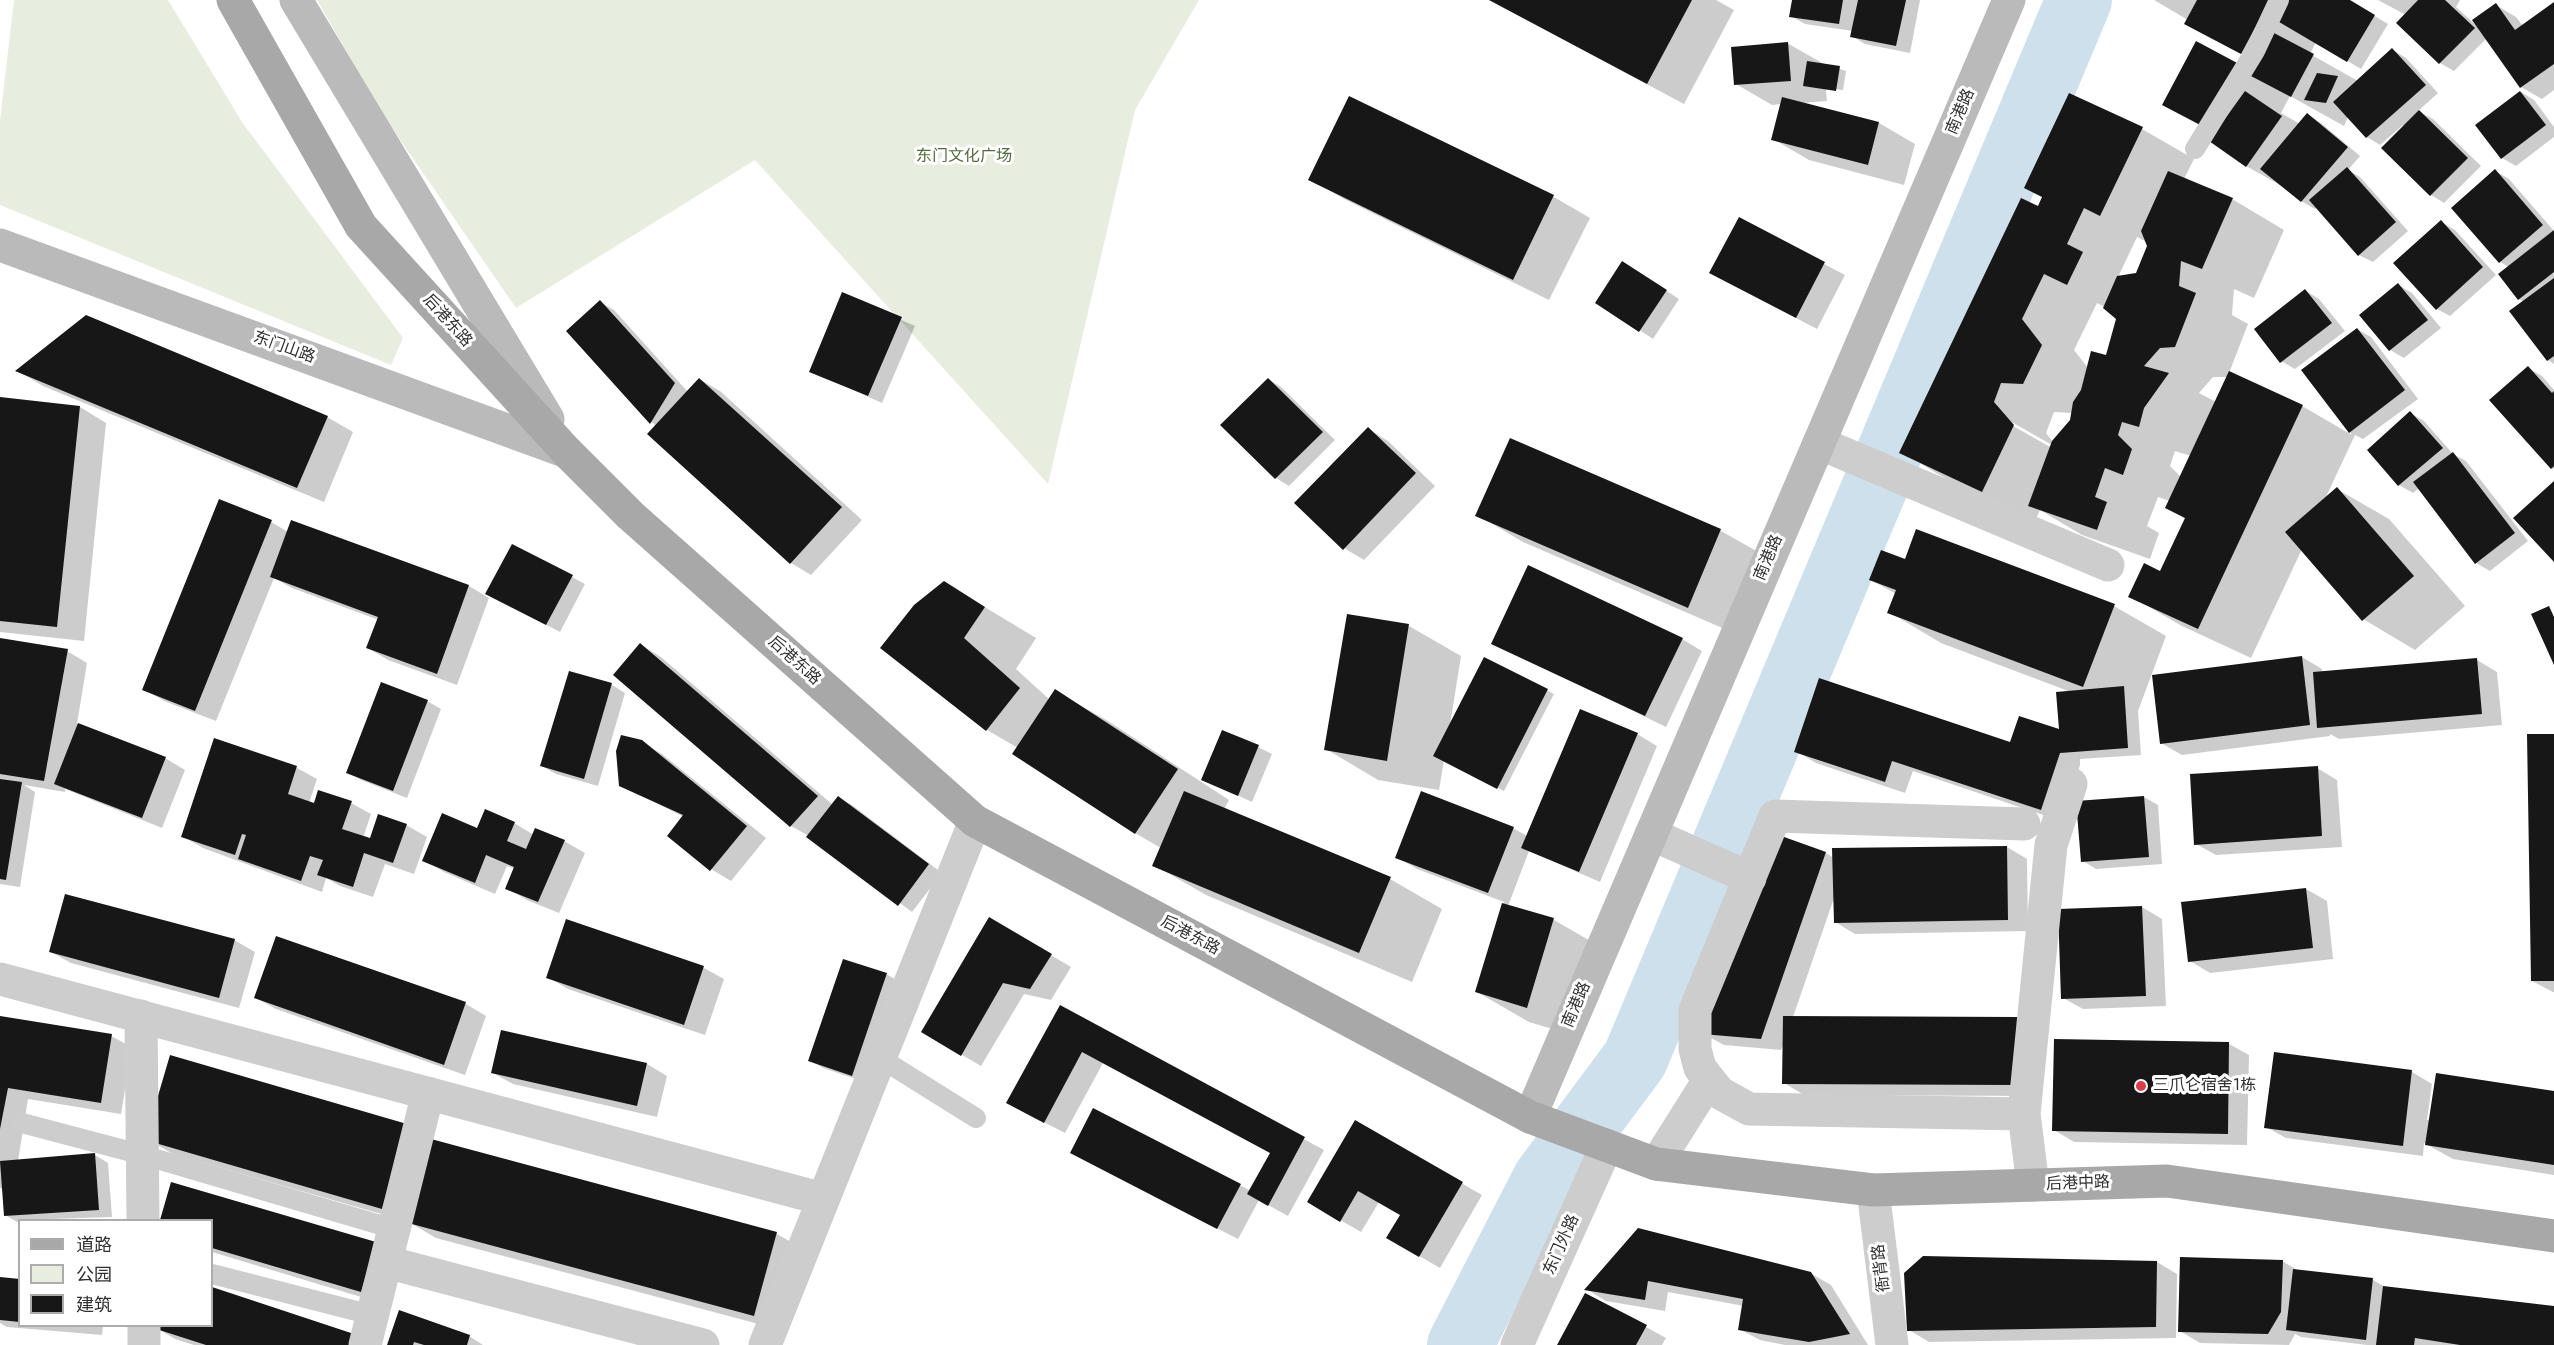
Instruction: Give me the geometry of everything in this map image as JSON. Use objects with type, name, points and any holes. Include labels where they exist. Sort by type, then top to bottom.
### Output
[{"type":"main road","name":"后港东路","points":[[233,0],[361,226],[567,452],[630,515],[975,821],[1531,1117],[1605,1144]]},
{"type":"main road","name":"后港中路","points":[[1605,1144],[1656,1164],[1873,1190],[2167,1181],[2554,1236]]},
{"type":"street","points":[[296,0],[567,452]]},
{"type":"street","name":"南港路","points":[[1531,1117],[2009,0]]},
{"type":"street","name":"东门山路","points":[[0,245],[567,452]]},
{"type":"street","points":[[1820,443],[2108,565]]},
{"type":"street","points":[[2033,1185],[2024,1114],[2051,845],[2071,784]]},
{"type":"street","points":[[2024,824],[1775,816],[1695,1010],[1695,1049],[1700,1068],[1720,1093],[1749,1109],[2024,1114]]},
{"type":"street","points":[[765,1345],[975,821]]},
{"type":"street","points":[[1652,835],[1750,878]]},
{"type":"street","points":[[0,979],[824,1199]]},
{"type":"street","points":[[141,1016],[143,1219]]},
{"type":"street","points":[[1656,1164],[1710,1080]]},
{"type":"street","points":[[368,1330],[428,1093]]},
{"type":"street","name":"东门外路","points":[[1517,1345],[1605,1144]]},
{"type":"street","name":"衙背路","points":[[1873,1190],[1892,1345]]},
{"type":"street","points":[[386,1262],[703,1345]]},
{"type":"street","points":[[144,1327],[144,1345]]},
{"type":"lane","points":[[2195,149],[2255,51],[2278,0]]},
{"type":"lane","points":[[880,1058],[976,1118]]},
{"type":"lane","points":[[22,1123],[142,1155],[394,1229]]},
{"type":"lane","points":[[213,1275],[368,1330]]},
{"type":"green space","points":[[14,0],[168,0],[242,122],[403,338],[391,365],[0,205],[0,121]]},
{"type":"green space","name":"东门文化广场","points":[[317,0],[1199,0],[1135,110],[1048,484],[755,160],[516,308],[381,112]]},
{"type":"building","points":[[1489,0],[1692,0],[1647,84]]},
{"type":"building","points":[[1792,0],[1843,0],[1839,24],[1789,17]]},
{"type":"building","points":[[1858,0],[1906,0],[1896,46],[1850,37]]},
{"type":"building","points":[[2197,0],[2270,0],[2241,54],[2184,24]]},
{"type":"building","points":[[2285,0],[2350,0],[2375,15],[2347,62],[2274,19]]},
{"type":"building","points":[[2418,0],[2445,0],[2475,28],[2439,64],[2396,23]]},
{"type":"building","points":[[2554,2],[2554,64],[2520,88],[2472,20],[2496,3],[2515,30]]},
{"type":"building","points":[[2274,33],[2314,54],[2291,97],[2251,76]]},
{"type":"building","points":[[2196,41],[2239,64],[2204,127],[2162,105]]},
{"type":"building","points":[[1788,42],[1791,81],[1734,85],[1731,47]]},
{"type":"building","points":[[2392,48],[2426,85],[2366,138],[2333,102]]},
{"type":"building","points":[[1807,61],[1840,66],[1836,91],[1803,86]]},
{"type":"building","points":[[2317,73],[2338,76],[2326,103],[2304,100]]},
{"type":"building","points":[[2245,91],[2282,116],[2246,167],[2209,141]]},
{"type":"building","points":[[2520,91],[2546,125],[2501,159],[2475,125]]},
{"type":"building","points":[[2069,93],[2143,127],[2100,216],[2084,208],[2067,244],[2083,252],[2067,285],[2044,274],[2022,319],[2042,345],[2023,384],[2001,383],[1994,402],[2014,425],[1982,492],[1899,453],[2021,198],[2038,206],[2042,197],[2024,188]]},
{"type":"building","points":[[1349,96],[1554,195],[1513,280],[1308,180]]},
{"type":"building","points":[[1782,97],[1879,122],[1868,165],[1771,140]]},
{"type":"building","points":[[2419,110],[2468,158],[2430,196],[2381,148]]},
{"type":"building","points":[[2307,113],[2348,147],[2301,202],[2260,169]]},
{"type":"building","points":[[2347,167],[2396,222],[2358,256],[2309,200]]},
{"type":"building","points":[[2495,169],[2543,225],[2499,263],[2451,208]]},
{"type":"building","points":[[2168,171],[2233,198],[2202,269],[2181,261],[2179,286],[2196,293],[2175,347],[2160,348],[2144,366],[2169,373],[2144,408],[2139,427],[2122,422],[2118,435],[2132,449],[2123,475],[2105,468],[2095,497],[2107,502],[2097,530],[2028,506],[2052,441],[2070,420],[2073,402],[2081,390],[2091,351],[2106,355],[2116,319],[2103,308],[2117,276],[2136,273],[2147,246],[2141,231]]},
{"type":"building","points":[[1739,217],[1825,262],[1796,318],[1709,273]]},
{"type":"building","points":[[2441,220],[2483,267],[2436,310],[2393,263]]},
{"type":"building","points":[[2554,230],[2554,272],[2518,300],[2498,274]]},
{"type":"building","points":[[1622,261],[1667,290],[1639,332],[1595,303]]},
{"type":"building","points":[[2554,278],[2554,356],[2547,361],[2509,311]]},
{"type":"building","points":[[2398,283],[2428,320],[2389,351],[2359,315]]},
{"type":"building","points":[[2305,289],[2332,323],[2280,363],[2254,329]]},
{"type":"building","points":[[842,292],[902,317],[868,396],[809,372]]},
{"type":"building","points":[[600,300],[675,383],[650,424],[566,331]]},
{"type":"building","points":[[86,315],[328,416],[297,488],[15,371]]},
{"type":"building","points":[[2357,328],[2405,390],[2349,433],[2301,370]]},
{"type":"building","points":[[2528,366],[2552,393],[2554,391],[2554,466],[2551,469],[2489,400]]},
{"type":"building","points":[[2229,371],[2303,405],[2198,629],[2128,597],[2144,563],[2160,571],[2185,518],[2165,508]]},
{"type":"building","points":[[699,378],[842,507],[790,564],[647,434]]},
{"type":"building","points":[[1268,378],[1323,432],[1275,479],[1220,425]]},
{"type":"building","points":[[0,397],[80,406],[57,627],[0,621]]},
{"type":"building","points":[[2410,411],[2443,448],[2398,486],[2367,450]]},
{"type":"building","points":[[1368,427],[1416,473],[1343,550],[1294,503]]},
{"type":"building","points":[[1510,438],[1721,529],[1688,608],[1475,516]]},
{"type":"building","points":[[2453,452],[2515,533],[2475,564],[2413,482]]},
{"type":"building","points":[[2554,481],[2554,562],[2513,518]]},
{"type":"building","points":[[2337,487],[2414,576],[2362,621],[2285,532]]},
{"type":"building","points":[[219,499],[272,520],[195,711],[142,690]]},
{"type":"building","points":[[291,520],[469,585],[437,674],[366,648],[378,617],[270,577]]},
{"type":"building","points":[[1916,529],[2115,604],[2083,687],[1887,613],[1896,590],[1869,580],[1881,550],[1905,559]]},
{"type":"building","points":[[512,544],[573,575],[546,625],[485,594]]},
{"type":"building","points":[[1528,565],[1683,638],[1645,716],[1491,644]]},
{"type":"building","points":[[944,581],[985,607],[964,638],[1020,688],[986,731],[880,648],[914,605]]},
{"type":"building","points":[[2549,606],[2554,617],[2554,665],[2531,614]]},
{"type":"building","points":[[1347,614],[1409,624],[1387,761],[1324,750]]},
{"type":"building","points":[[0,638],[68,649],[44,781],[0,774]]},
{"type":"building","points":[[640,643],[818,796],[790,827],[613,675]]},
{"type":"building","points":[[2302,656],[2310,725],[2160,744],[2152,675]]},
{"type":"building","points":[[1484,657],[1548,689],[1497,789],[1433,756]]},
{"type":"building","points":[[2477,658],[2482,714],[2317,728],[2313,672]]},
{"type":"building","points":[[569,671],[612,683],[584,779],[540,766]]},
{"type":"building","points":[[1819,678],[2010,742],[2019,716],[2059,729],[2056,692],[2124,686],[2128,748],[2060,753],[2041,810],[1892,761],[1885,782],[1794,752]]},
{"type":"building","points":[[381,682],[428,700],[393,791],[346,773]]},
{"type":"building","points":[[1055,689],[1178,769],[1135,834],[1012,754]]},
{"type":"building","points":[[1580,709],[1638,733],[1579,872],[1521,848]]},
{"type":"building","points":[[78,723],[166,757],[142,818],[54,784]]},
{"type":"building","points":[[1222,730],[1259,745],[1238,796],[1201,780]]},
{"type":"building","points":[[2527,734],[2554,734],[2554,981],[2531,981]]},
{"type":"building","points":[[621,735],[642,740],[747,826],[710,871],[667,836],[683,815],[619,786],[616,751]]},
{"type":"building","points":[[214,738],[297,766],[288,794],[314,803],[318,790],[352,801],[342,829],[370,838],[378,814],[407,824],[393,863],[364,853],[353,887],[317,875],[323,860],[310,856],[301,881],[238,859],[246,835],[242,834],[235,855],[181,837]]},
{"type":"building","points":[[2318,766],[2322,836],[2194,845],[2190,774]]},
{"type":"building","points":[[0,779],[22,782],[6,880],[0,879]]},
{"type":"building","points":[[1184,791],[1391,877],[1359,953],[1152,866]]},
{"type":"building","points":[[1421,791],[1514,827],[1488,893],[1395,858]]},
{"type":"building","points":[[838,796],[929,864],[898,906],[806,837]]},
{"type":"building","points":[[2144,796],[2149,857],[2081,862],[2076,801]]},
{"type":"building","points":[[485,809],[515,822],[507,841],[526,849],[535,828],[565,840],[538,902],[505,889],[514,867],[486,855],[475,883],[422,861],[442,813],[477,828]]},
{"type":"building","points":[[1773,833],[1826,852],[1761,1039],[1702,1034]]},
{"type":"building","points":[[2007,846],[2008,920],[1834,923],[1832,848]]},
{"type":"building","points":[[2306,888],[2313,948],[2188,962],[2181,902]]},
{"type":"building","points":[[65,894],[235,939],[219,998],[49,952]]},
{"type":"building","points":[[1502,903],[1554,918],[1527,1008],[1475,992]]},
{"type":"building","points":[[2142,906],[2146,996],[2061,999],[2058,909]]},
{"type":"building","points":[[989,917],[1052,954],[1030,989],[1003,983],[961,1056],[921,1032]]},
{"type":"building","points":[[566,919],[704,966],[684,1025],[546,978]]},
{"type":"building","points":[[276,936],[466,1002],[444,1065],[254,998]]},
{"type":"building","points":[[843,959],[887,973],[852,1076],[808,1061]]},
{"type":"building","points":[[1060,1005],[1305,1137],[1268,1206],[1247,1194],[1270,1153],[1082,1052],[1044,1123],[1006,1103]]},
{"type":"building","points":[[0,1016],[112,1034],[101,1103],[8,1088],[0,1129]]},
{"type":"building","points":[[1783,1016],[2017,1017],[2016,1085],[1782,1084]]},
{"type":"building","points":[[501,1030],[647,1063],[637,1106],[491,1073]]},
{"type":"building","name":"三爪仑宿舍1栋","points":[[2054,1039],[2229,1042],[2228,1134],[2052,1131]]},
{"type":"building","points":[[2274,1052],[2412,1070],[2403,1146],[2264,1128]]},
{"type":"building","points":[[170,1055],[407,1124],[382,1209],[145,1140]]},
{"type":"building","points":[[2436,1073],[2554,1091],[2554,1165],[2425,1145]]},
{"type":"building","points":[[1093,1108],[1241,1184],[1217,1229],[1070,1153]]},
{"type":"building","points":[[1355,1120],[1463,1182],[1419,1257],[1386,1238],[1400,1215],[1358,1191],[1340,1222],[1307,1202]]},
{"type":"building","points":[[431,1139],[777,1232],[754,1316],[408,1223]]},
{"type":"building","points":[[95,1153],[99,1210],[4,1216],[0,1161]]},
{"type":"building","points":[[171,1182],[376,1242],[361,1292],[213,1248],[213,1219],[160,1219]]},
{"type":"building","points":[[1638,1228],[1811,1272],[1850,1334],[1809,1342],[1738,1330],[1743,1299],[1648,1281],[1645,1300],[1584,1290]]},
{"type":"building","points":[[1923,1256],[2157,1261],[2156,1327],[1907,1331],[1904,1273]]},
{"type":"building","points":[[2180,1257],[2283,1260],[2281,1312],[2268,1334],[2178,1332]]},
{"type":"building","points":[[2293,1269],[2373,1278],[2366,1340],[2286,1330]]},
{"type":"building","points":[[0,1277],[18,1279],[18,1322],[0,1320]]},
{"type":"building","points":[[2383,1286],[2554,1306],[2554,1345],[2460,1345],[2415,1338],[2414,1345],[2376,1345]]},
{"type":"building","points":[[213,1287],[354,1334],[351,1345],[206,1345],[153,1328],[213,1327]]},
{"type":"building","points":[[1585,1293],[1647,1325],[1636,1345],[1557,1345]]},
{"type":"building","points":[[399,1310],[470,1335],[467,1345],[424,1345],[414,1342],[413,1345],[387,1345]]},
{"type":"waterway","points":[[1460,1345],[1545,1180],[1635,1059],[2079,0]]},
{"type":"place","name":"三爪仑宿舍1栋","points":[[2141,1086]]}]
